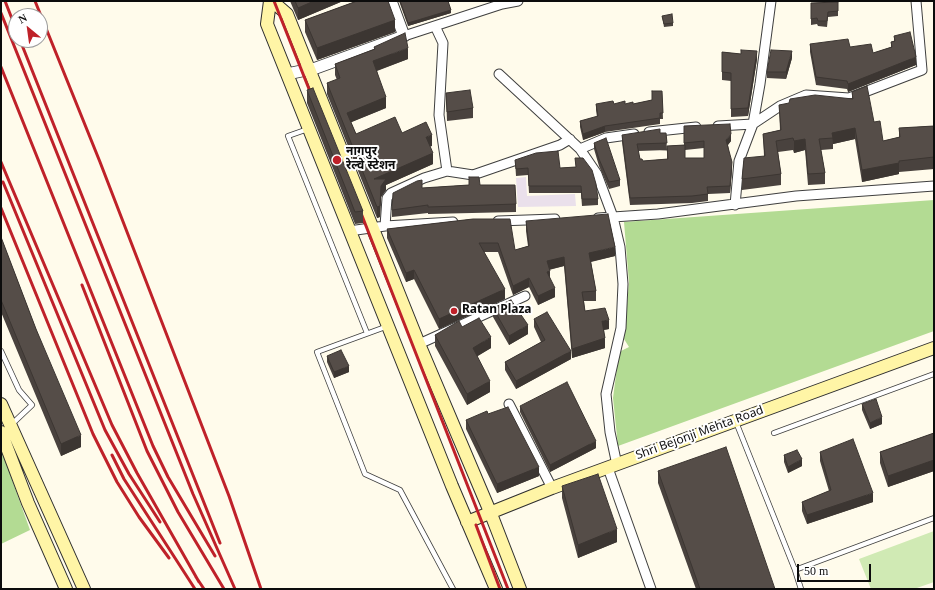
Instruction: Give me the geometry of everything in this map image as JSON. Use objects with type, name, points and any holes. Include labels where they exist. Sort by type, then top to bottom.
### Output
[{"type":"main road","points":[[496,589],[467,522],[349,231],[267,24],[271,1],[287,14],[360,200],[379,226],[419,344],[520,589]]},
{"type":"main road","name":"Shri Bejonji Mehta Road","points":[[467,522],[552,488],[934,348]]},
{"type":"main road","points":[[1,404],[6,429],[28,503],[66,589]]},
{"type":"main road","points":[[6,429],[84,589]]},
{"type":"street","points":[[391,1],[404,36]]},
{"type":"street","points":[[287,74],[309,68],[316,68],[503,2],[518,1]]},
{"type":"street","points":[[735,205],[739,161],[753,124],[771,1]]},
{"type":"street","points":[[580,149],[606,138],[671,128],[753,124],[780,106],[806,95],[849,98],[922,70],[916,1]]},
{"type":"street","points":[[435,26],[443,43],[439,115],[447,171]]},
{"type":"street","points":[[499,74],[580,149],[597,174],[612,217],[620,247],[622,284],[621,321],[606,394],[612,467],[650,589]]},
{"type":"street","points":[[379,226],[387,198],[392,193],[424,178],[447,171],[473,175],[560,145],[570,139]]},
{"type":"street","points":[[591,218],[658,214],[796,196],[934,186]]},
{"type":"street","points":[[491,221],[568,219]]},
{"type":"street","points":[[349,231],[379,226],[460,222]]},
{"type":"street","points":[[419,344],[525,296]]},
{"type":"street","points":[[509,404],[552,488]]},
{"type":"lane","points":[[309,128],[288,136],[367,333]]},
{"type":"lane","points":[[388,326],[317,352],[365,474],[400,490],[452,589]]},
{"type":"lane","points":[[1,351],[19,390],[32,405],[6,429]]},
{"type":"lane","points":[[774,433],[934,374]]},
{"type":"lane","points":[[735,421],[795,570],[801,589]]},
{"type":"lane","points":[[795,570],[934,518]]},
{"type":"shaded area","points":[[526,177],[527,196],[575,194],[576,206],[518,207],[516,178]]},
{"type":"green space","points":[[934,200],[934,331],[618,446],[613,398],[619,352],[629,347],[624,339],[629,282],[624,222]]},
{"type":"green space","points":[[1,449],[30,530],[1,544]]},
{"type":"green space","points":[[934,531],[934,582],[914,589],[871,589],[859,559]]},
{"type":"building","points":[[295,1],[314,1],[298,8]]},
{"type":"building","points":[[357,1],[388,1],[395,20],[317,48],[305,20]]},
{"type":"building","points":[[400,1],[448,1],[451,10],[408,23]]},
{"type":"building","points":[[838,2],[838,11],[828,12],[827,21],[818,21],[817,18],[811,19],[811,3]]},
{"type":"building","points":[[672,14],[673,23],[664,24],[662,16]]},
{"type":"building","points":[[910,32],[916,57],[848,84],[847,81],[816,77],[810,44],[848,39],[850,47],[871,44],[873,53],[892,47],[891,42],[895,41],[894,36]]},
{"type":"building","points":[[405,33],[408,48],[373,61],[386,97],[347,113],[356,134],[395,117],[402,133],[426,122],[432,135],[426,137],[433,153],[374,179],[386,179],[381,186],[380,206],[377,207],[327,83],[340,78],[335,64],[375,49],[374,47]]},
{"type":"building","points":[[741,50],[757,51],[748,108],[731,109],[731,73],[722,72],[722,52],[741,54]]},
{"type":"building","points":[[771,50],[792,51],[786,72],[767,72]]},
{"type":"building","points":[[867,86],[874,122],[880,121],[883,141],[900,137],[899,128],[934,126],[934,157],[899,161],[899,163],[862,170],[855,128],[832,133],[833,138],[819,139],[825,173],[808,174],[805,139],[794,141],[793,138],[776,141],[781,174],[742,179],[744,158],[765,156],[763,134],[781,130],[779,105],[789,103],[790,99],[815,95],[853,99],[852,92]]},
{"type":"building","points":[[313,88],[363,211],[355,212],[307,90]]},
{"type":"building","points":[[470,90],[473,108],[447,112],[446,93]]},
{"type":"building","points":[[652,91],[662,91],[663,113],[660,113],[660,118],[605,126],[583,134],[580,121],[598,116],[596,104],[613,101],[614,104],[625,101],[625,104],[633,102],[633,104],[652,100]]},
{"type":"building","points":[[730,124],[731,134],[726,140],[732,162],[730,186],[707,187],[708,194],[692,196],[630,198],[622,135],[660,129],[660,133],[666,133],[667,143],[637,144],[640,159],[643,161],[668,159],[667,146],[685,145],[685,158],[704,158],[704,141],[684,143],[684,126]]},
{"type":"building","points":[[606,138],[620,180],[609,182],[599,159],[594,143]]},
{"type":"building","points":[[558,151],[560,168],[576,167],[575,158],[583,158],[592,170],[598,199],[582,199],[581,186],[529,186],[528,168],[516,169],[515,160],[536,153]]},
{"type":"building","points":[[469,177],[479,177],[480,185],[515,185],[516,204],[428,207],[428,205],[392,210],[393,193],[417,181],[422,180],[422,188],[469,185]]},
{"type":"building","points":[[608,214],[615,247],[589,253],[596,291],[582,292],[585,311],[605,308],[609,320],[602,321],[605,338],[572,349],[564,257],[547,261],[550,271],[547,272],[555,288],[538,296],[529,278],[513,286],[498,243],[479,243],[505,289],[439,319],[414,270],[406,273],[387,229],[473,219],[510,219],[515,250],[529,246],[526,221]]},
{"type":"building","points":[[1,237],[36,329],[81,435],[61,444],[1,300]]},
{"type":"building","points":[[511,300],[528,325],[509,336],[493,308]]},
{"type":"building","points":[[547,312],[571,351],[516,381],[505,362],[545,340],[534,319]]},
{"type":"building","points":[[479,318],[491,337],[473,348],[490,381],[467,394],[435,335],[459,321],[462,327]]},
{"type":"building","points":[[341,350],[349,366],[334,372],[327,356]]},
{"type":"building","points":[[567,382],[596,441],[550,465],[520,406]]},
{"type":"building","points":[[876,399],[882,417],[870,423],[862,404]]},
{"type":"building","points":[[508,407],[539,467],[497,484],[466,420],[487,411],[488,414]]},
{"type":"building","points":[[934,433],[934,460],[888,476],[880,452]]},
{"type":"building","points":[[853,439],[873,493],[807,515],[802,502],[831,490],[820,452]]},
{"type":"building","points":[[726,447],[775,589],[700,589],[658,471]]},
{"type":"building","points":[[797,450],[802,459],[788,467],[784,455]]},
{"type":"building","points":[[598,474],[617,529],[578,545],[562,486]]},
{"type":"railway","points":[[5,1],[8,9]]},
{"type":"railway","points":[[35,1],[100,162],[229,496],[261,589]]},
{"type":"railway","points":[[274,1],[313,99]]},
{"type":"railway","points":[[1,13],[193,494],[235,589]]},
{"type":"railway","points":[[23,48],[220,543]]},
{"type":"railway","points":[[1,67],[153,446],[168,477],[215,556]]},
{"type":"railway","points":[[1,162],[112,425],[137,473],[199,582]]},
{"type":"railway","points":[[3,182],[105,430],[129,474],[160,522]]},
{"type":"railway","points":[[1,208],[93,434],[117,482],[139,517],[169,558]]},
{"type":"railway","points":[[359,208],[508,589]]},
{"type":"railway","points":[[82,285],[147,451],[178,512],[224,589]]},
{"type":"railway","points":[[112,455],[124,479],[195,589]]},
{"type":"railway","points":[[476,525],[500,589]]},
{"type":"railway","points":[[196,577],[204,589]]},
{"type":"place","name":"नागपुर रेल्वे स्टेशन","points":[[337,160]]},
{"type":"place","name":"Ratan Plaza","points":[[454,311]]}]
